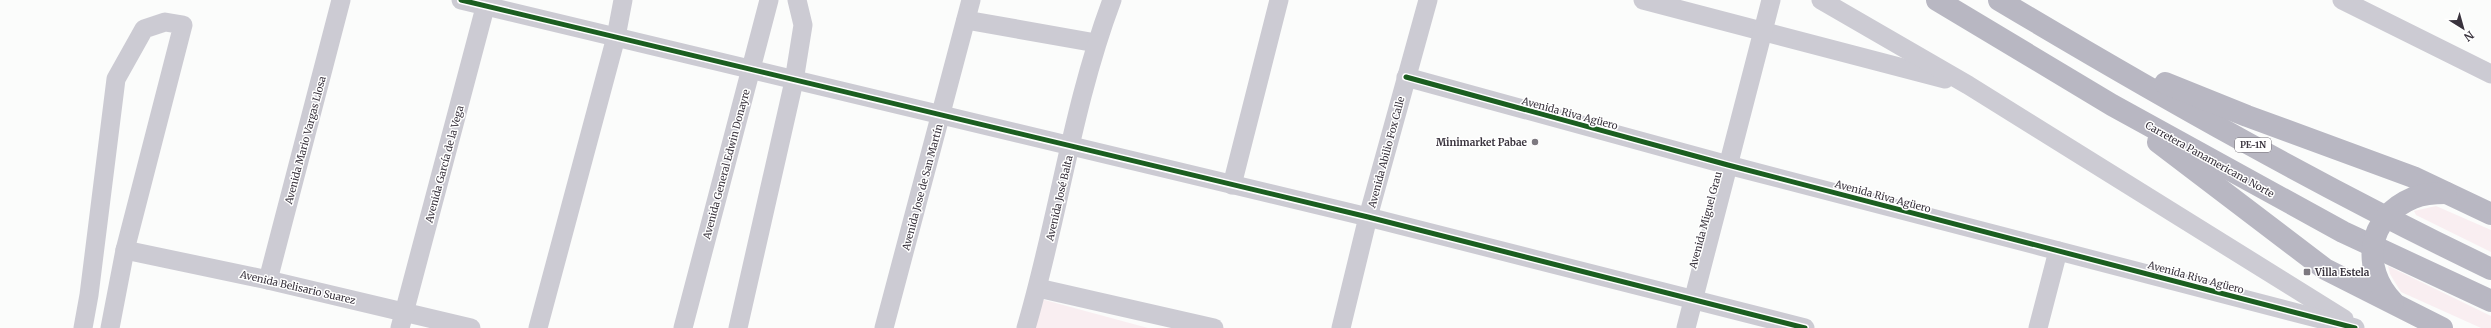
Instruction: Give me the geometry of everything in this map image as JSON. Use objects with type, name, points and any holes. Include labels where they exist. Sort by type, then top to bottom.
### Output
[{"type":"highway","name":"Carretera Panamericana Norte","points":[[1937,0],[2112,105],[2373,246],[2491,301]]},
{"type":"highway","name":"PE-1N","points":[[1999,0],[2121,72],[2385,219],[2491,269]]},
{"type":"highway","points":[[2121,72],[2153,78],[2247,116],[2413,177],[2491,214]]},
{"type":"highway","points":[[2112,105],[2176,157],[2325,269],[2442,328]]},
{"type":"highway","points":[[2397,306],[2385,294],[2377,279],[2373,263],[2374,236],[2385,219],[2398,207],[2413,198],[2429,194],[2446,193]]},
{"type":"street","name":"Avenida Mario Vargas Llosa","points":[[268,280],[341,0]]},
{"type":"street","points":[[461,0],[487,3],[616,37],[752,68],[794,81],[1070,148],[1368,217],[1805,328]]},
{"type":"street","points":[[538,328],[616,37],[623,0]]},
{"type":"street","name":"Avenida General Edwin Donayre","points":[[683,328],[769,0]]},
{"type":"street","points":[[738,328],[794,81],[803,25],[797,0]]},
{"type":"street","name":"Avenida Jose de San Martín","points":[[884,328],[971,0]]},
{"type":"street","name":"Avenida José Balta","points":[[1026,328],[1038,288],[1096,43],[1112,0]]},
{"type":"street","points":[[1232,186],[1280,0]]},
{"type":"street","name":"Avenida Abilio Fox Calle","points":[[1341,328],[1368,217],[1428,0]]},
{"type":"street","points":[[1643,0],[1968,86]]},
{"type":"street","name":"Avenida Miguel Grau","points":[[1686,328],[1771,0]]},
{"type":"street","points":[[1821,0],[1968,86],[2359,328]]},
{"type":"street","points":[[2342,0],[2491,74]]},
{"type":"street","name":"Avenida García de la Vega","points":[[402,320],[487,3]]},
{"type":"street","points":[[966,20],[1096,43]]},
{"type":"street","points":[[83,328],[90,295],[116,80],[144,29],[165,22],[183,25],[125,250],[110,328]]},
{"type":"street","name":"Avenida Riva Agüero","points":[[1406,78],[1728,165],[2356,328]]},
{"type":"street","name":"Avenida Belisario Suarez","points":[[125,250],[268,280],[402,320],[471,328]]},
{"type":"street","points":[[2038,328],[2058,251]]},
{"type":"street","points":[[1038,288],[1203,327]]},
{"type":"shaded area","points":[[2436,206],[2491,230],[2491,252],[2416,215],[2414,211]]},
{"type":"shaded area","points":[[2388,266],[2491,316],[2491,328],[2481,328],[2401,292],[2390,274]]},
{"type":"shaded area","points":[[1041,299],[1148,328],[1034,328]]},
{"type":"cycle path","points":[[461,0],[1368,217],[1805,328]]},
{"type":"cycle path","points":[[1406,77],[1728,165],[2355,328]]},
{"type":"place","name":"Minimarket Pabae","points":[[1535,142]]},
{"type":"place","name":"Villa Estela","points":[[2307,272]]}]
